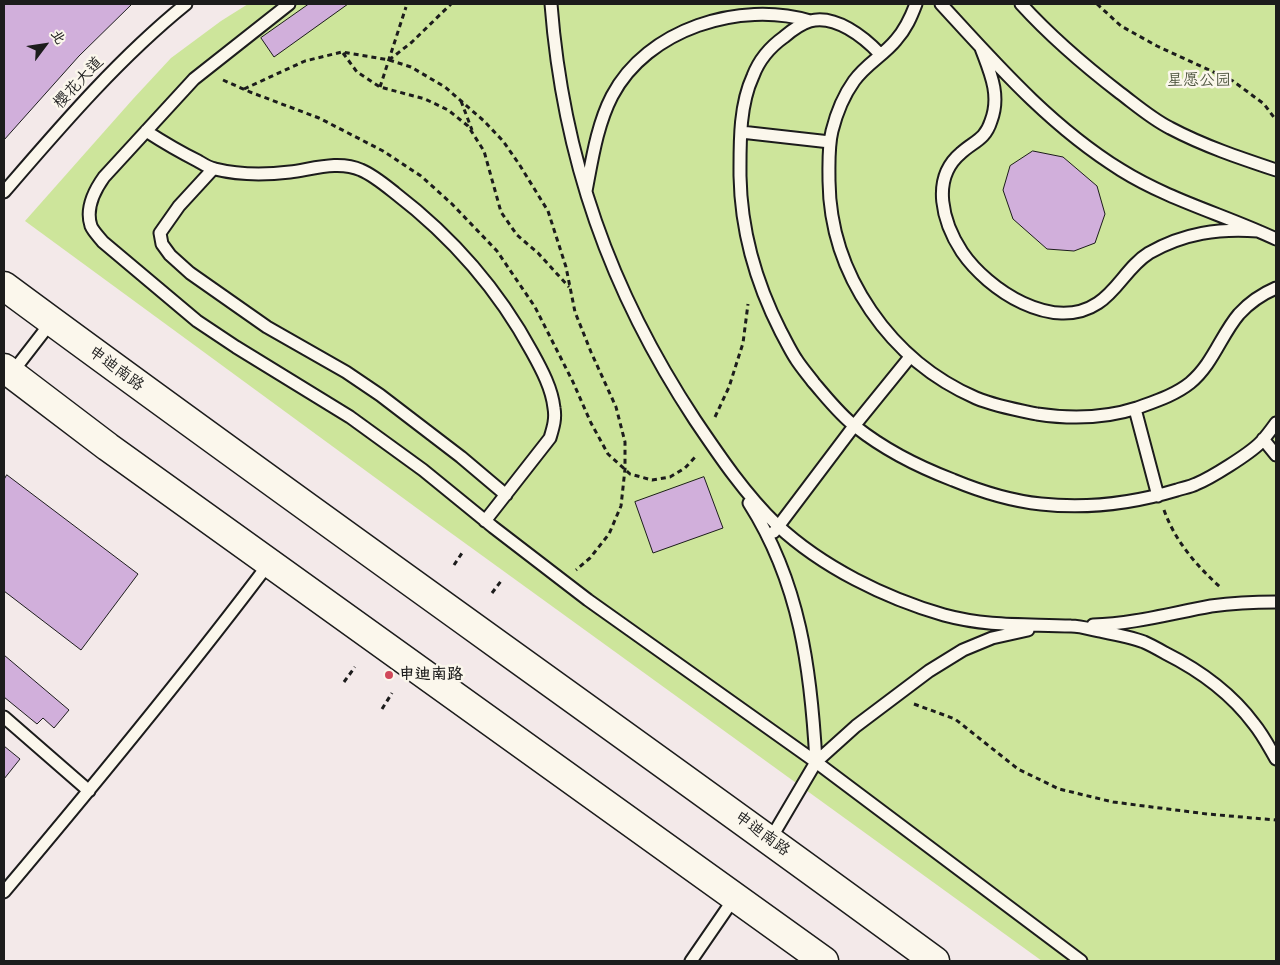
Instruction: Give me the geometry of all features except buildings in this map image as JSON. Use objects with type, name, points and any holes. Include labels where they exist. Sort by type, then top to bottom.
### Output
[{"type":"street","name":"申迪南路","points":[[4,286],[164,404],[935,961]]},
{"type":"street","points":[[6,375],[270,562],[824,961]]},
{"type":"lane","name":"樱花大道","points":[[4,192],[114,69],[157,27],[186,4]]},
{"type":"lane","points":[[289,4],[194,79],[104,177],[93,195],[89,214],[91,227],[103,242],[197,321],[236,347],[350,416],[423,470],[563,581],[816,762],[1081,961]]},
{"type":"lane","points":[[551,4],[563,101],[573,149],[599,235],[643,333],[666,374],[770,538],[797,609],[814,722],[816,762]]},
{"type":"lane","points":[[916,4],[909,22],[895,42],[880,54],[853,82],[832,130],[828,158],[829,200],[835,235],[848,272],[869,309],[888,336],[910,357],[940,378],[977,399],[1019,411],[1062,417],[1098,416],[1135,408],[1170,395],[1191,382],[1210,360],[1238,315],[1259,297],[1276,288]]},
{"type":"lane","points":[[941,4],[1035,104],[1073,137],[1122,170],[1169,194],[1276,239]]},
{"type":"lane","points":[[1021,4],[1074,56],[1134,104],[1168,127],[1208,146],[1276,170]]},
{"type":"lane","points":[[586,193],[602,124],[612,96],[646,53],[691,24],[727,12],[762,11],[795,14],[810,21],[824,21],[851,29],[867,40],[880,54]]},
{"type":"lane","points":[[810,21],[793,30],[777,42],[763,57],[752,77],[745,101],[740,146],[741,202],[750,256],[768,305],[794,357],[828,401],[854,426],[888,450],[932,472],[973,488],[1019,502],[1058,506],[1100,504],[1158,496],[1196,484],[1227,466],[1258,444],[1276,423]]},
{"type":"lane","points":[[981,48],[994,83],[995,96],[992,118],[983,136],[960,153],[953,162],[943,182],[942,194],[945,218],[956,243],[978,272],[1004,293],[1019,302],[1039,309],[1064,314],[1081,312],[1107,297],[1136,263],[1159,248],[1182,238],[1206,232],[1232,229],[1258,230]]},
{"type":"lane","points":[[146,131],[176,150],[213,169],[249,174],[289,172],[338,165],[360,169],[381,182],[412,206],[463,256],[500,300],[519,327],[540,367],[552,395],[554,408],[555,421],[550,438],[485,521]]},
{"type":"lane","points":[[742,132],[830,142]]},
{"type":"lane","points":[[213,169],[179,206],[160,233],[162,244],[170,255],[190,272],[268,327],[346,372],[380,395],[461,457],[506,495]]},
{"type":"lane","points":[[6,375],[52,321]]},
{"type":"lane","points":[[770,538],[854,426],[910,357]]},
{"type":"lane","points":[[1135,408],[1158,496]]},
{"type":"lane","points":[[1263,439],[1276,455]]},
{"type":"lane","points":[[719,456],[749,495],[779,527],[845,574],[882,593],[971,622],[1002,625],[1110,625],[1212,606],[1276,602]]},
{"type":"lane","points":[[4,892],[222,627],[270,562]]},
{"type":"lane","points":[[770,840],[816,762],[856,726],[895,696],[963,650],[992,638],[1027,630],[1074,626],[1145,642],[1186,664],[1222,690],[1254,724],[1276,758]]},
{"type":"lane","points":[[4,717],[89,791]]},
{"type":"lane","points":[[691,961],[735,897]]},
{"type":"path","points":[[389,60],[412,42],[452,4]]},
{"type":"path","points":[[1097,4],[1121,26],[1157,46],[1233,81],[1264,104],[1276,120]]},
{"type":"path","points":[[380,87],[406,6]]},
{"type":"path","points":[[342,52],[357,72],[380,87],[425,99],[448,110],[468,126],[484,151],[501,212],[517,235],[538,253],[570,287]]},
{"type":"path","points":[[244,89],[304,61],[342,52],[389,60],[411,67],[445,87],[484,121],[503,141],[520,164],[548,211],[566,267],[575,312],[616,407],[625,442],[625,470],[621,506],[609,534],[590,558],[563,581]]},
{"type":"path","points":[[460,100],[476,140]]},
{"type":"path","points":[[706,436],[729,387],[743,343],[748,299]]},
{"type":"path","points":[[1158,496],[1169,526],[1189,556],[1238,603]]},
{"type":"path","points":[[454,565],[462,553]]},
{"type":"path","points":[[492,593],[501,581]]},
{"type":"path","points":[[344,682],[354,667]]},
{"type":"path","points":[[382,709],[392,693]]},
{"type":"path","points":[[895,696],[955,719],[1018,770],[1059,789],[1113,802],[1207,814],[1276,820]]},
{"type":"green space","name":"星愿公园","points":[[248,4],[1276,4],[1276,961],[1042,961],[433,520],[25,221],[171,58],[221,21]]},
{"type":"place","name":"申迪南路","points":[[389,675]]}]
